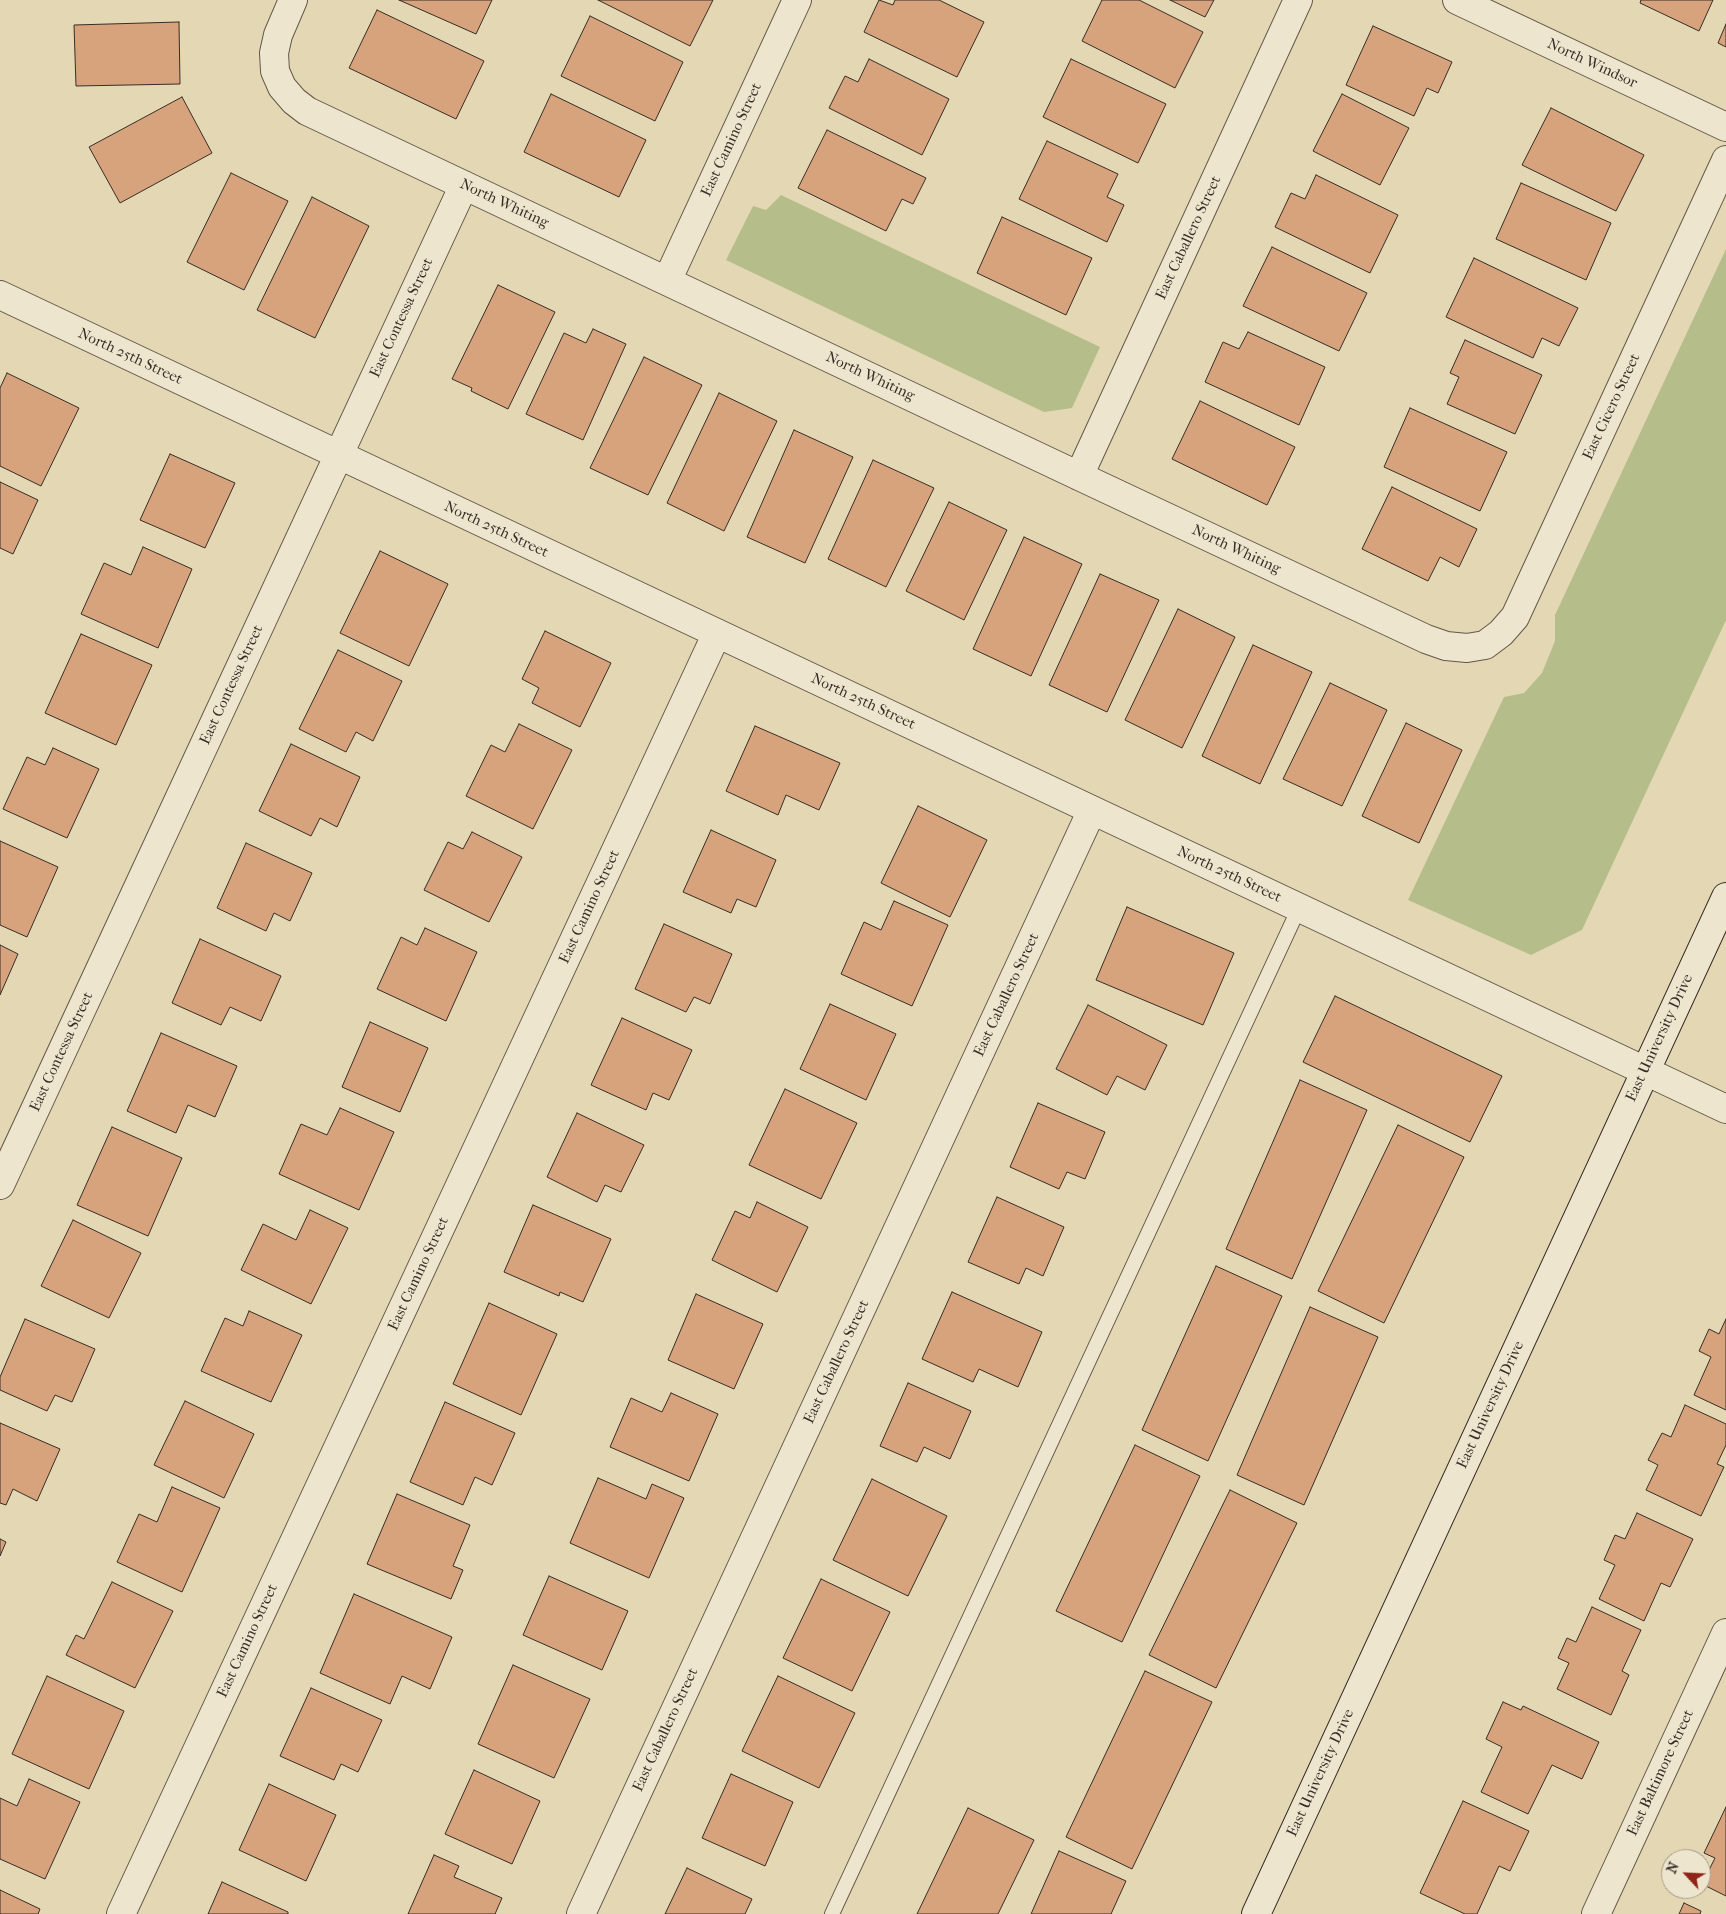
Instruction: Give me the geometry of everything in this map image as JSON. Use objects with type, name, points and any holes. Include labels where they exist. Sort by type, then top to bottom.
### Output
[{"type":"street","name":"North Whiting","points":[[293,0],[278,35],[274,53],[274,70],[282,87],[294,101],[307,111],[1426,640],[1446,646],[1467,648],[1485,645]]},
{"type":"street","name":"East Camino Street","points":[[667,281],[797,0]]},
{"type":"street","name":"East Caballero Street","points":[[1079,476],[1298,0]]},
{"type":"street","name":"North Windsor","points":[[1457,0],[1726,128]]},
{"type":"street","name":"East Cicero Street","points":[[1485,645],[1501,633],[1515,617],[1726,160]]},
{"type":"street","name":"East Contessa Street","points":[[0,1185],[464,185]]},
{"type":"street","name":"North 25th Street","points":[[0,295],[1726,1109]]},
{"type":"street","name":"East Camino Street","points":[[121,1914],[717,633]]},
{"type":"street","name":"East Caballero Street","points":[[581,1914],[1092,810]]},
{"type":"street","name":"East University Drive","points":[[1256,1914],[1726,897]]},
{"type":"street","name":"East Baltimore Street","points":[[1596,1914],[1726,1633]]},
{"type":"lane","points":[[832,1914],[1299,908]]},
{"type":"green space","points":[[781,195],[1100,347],[1072,408],[1044,412],[726,260],[753,206],[766,210]]},
{"type":"green space","points":[[1726,249],[1726,620],[1582,930],[1531,955],[1408,900],[1504,697],[1524,693],[1542,673],[1555,641],[1555,615]]},
{"type":"building","points":[[399,0],[492,0],[476,34]]},
{"type":"building","points":[[598,0],[713,0],[690,46]]},
{"type":"building","points":[[879,0],[893,5],[895,0],[939,0],[984,22],[957,77],[864,32]]},
{"type":"building","points":[[1102,0],[1139,0],[1203,32],[1175,88],[1082,41]]},
{"type":"building","points":[[1170,0],[1214,0],[1205,17]]},
{"type":"building","points":[[1641,0],[1713,0],[1699,31],[1640,3]]},
{"type":"building","points":[[377,10],[484,61],[456,119],[349,68]]},
{"type":"building","points":[[590,16],[683,62],[655,121],[561,76]]},
{"type":"building","points":[[179,22],[180,84],[76,86],[74,25]]},
{"type":"building","points":[[1726,24],[1726,47],[1718,43]]},
{"type":"building","points":[[1373,26],[1452,62],[1438,93],[1427,88],[1414,116],[1346,85]]},
{"type":"building","points":[[869,59],[949,99],[922,155],[829,108],[845,76],[858,82]]},
{"type":"building","points":[[1071,59],[1166,104],[1138,163],[1043,117]]},
{"type":"building","points":[[551,94],[646,140],[619,197],[524,152]]},
{"type":"building","points":[[1342,94],[1409,128],[1380,185],[1313,151]]},
{"type":"building","points":[[182,97],[212,153],[120,203],[89,147]]},
{"type":"building","points":[[1551,108],[1644,155],[1616,211],[1522,165]]},
{"type":"building","points":[[827,130],[926,178],[913,204],[902,199],[886,231],[798,188]]},
{"type":"building","points":[[1047,141],[1118,174],[1107,197],[1124,205],[1107,242],[1019,199]]},
{"type":"building","points":[[231,173],[288,201],[244,290],[187,262]]},
{"type":"building","points":[[1316,175],[1398,215],[1370,273],[1275,227],[1291,193],[1305,199]]},
{"type":"building","points":[[1521,183],[1611,223],[1586,280],[1496,239]]},
{"type":"building","points":[[312,197],[369,226],[315,338],[257,310]]},
{"type":"building","points":[[1002,217],[1092,258],[1066,315],[977,273]]},
{"type":"building","points":[[1272,247],[1367,293],[1339,351],[1243,306]]},
{"type":"building","points":[[1474,258],[1578,308],[1559,346],[1542,338],[1533,358],[1446,317]]},
{"type":"building","points":[[498,285],[555,312],[508,409],[471,391],[472,388],[452,379]]},
{"type":"building","points":[[593,329],[626,344],[583,440],[526,414],[564,333],[586,343]]},
{"type":"building","points":[[1248,332],[1325,367],[1299,425],[1205,382],[1223,342],[1239,349]]},
{"type":"building","points":[[1465,340],[1542,375],[1515,434],[1447,404],[1459,377],[1450,373]]},
{"type":"building","points":[[644,357],[702,385],[648,495],[590,468]]},
{"type":"building","points":[[7,373],[79,408],[41,486],[0,466],[0,388]]},
{"type":"building","points":[[719,393],[777,421],[724,531],[667,503]]},
{"type":"building","points":[[1200,401],[1295,447],[1267,505],[1172,459]]},
{"type":"building","points":[[1410,408],[1507,452],[1480,511],[1384,467]]},
{"type":"building","points":[[794,430],[853,457],[805,563],[747,537]]},
{"type":"building","points":[[170,454],[235,483],[205,548],[140,520]]},
{"type":"building","points":[[873,460],[934,488],[886,587],[828,559]]},
{"type":"building","points":[[0,482],[38,500],[13,554],[0,548]]},
{"type":"building","points":[[1392,487],[1477,529],[1459,567],[1440,557],[1428,581],[1362,549]]},
{"type":"building","points":[[949,502],[1007,530],[964,620],[906,591]]},
{"type":"building","points":[[1024,537],[1082,564],[1031,676],[973,649]]},
{"type":"building","points":[[143,547],[192,569],[158,648],[81,614],[104,563],[131,575]]},
{"type":"building","points":[[380,551],[448,584],[409,666],[340,633]]},
{"type":"building","points":[[1100,574],[1159,600],[1107,712],[1049,685]]},
{"type":"building","points":[[1178,609],[1235,637],[1182,748],[1125,720]]},
{"type":"building","points":[[545,631],[611,663],[580,727],[532,703],[539,688],[522,679]]},
{"type":"building","points":[[81,634],[152,665],[116,745],[45,713]]},
{"type":"building","points":[[1253,645],[1312,672],[1260,784],[1202,756]]},
{"type":"building","points":[[338,650],[402,681],[373,741],[356,732],[346,752],[299,729]]},
{"type":"building","points":[[1330,683],[1387,710],[1342,806],[1283,779]]},
{"type":"building","points":[[1406,723],[1462,750],[1419,843],[1362,816]]},
{"type":"building","points":[[519,724],[572,750],[533,829],[466,796],[491,745],[505,752]]},
{"type":"building","points":[[755,726],[840,763],[819,810],[786,795],[778,815],[726,791]]},
{"type":"building","points":[[291,744],[360,777],[337,827],[320,818],[311,836],[259,811]]},
{"type":"building","points":[[53,748],[99,769],[67,838],[3,809],[27,757],[45,765]]},
{"type":"building","points":[[918,806],[987,840],[950,917],[881,883]]},
{"type":"building","points":[[711,830],[776,860],[756,907],[737,899],[731,913],[683,892]]},
{"type":"building","points":[[472,832],[522,857],[489,922],[424,890],[448,842],[463,849]]},
{"type":"building","points":[[0,841],[58,867],[27,937],[0,925]]},
{"type":"building","points":[[246,843],[312,873],[290,921],[274,913],[266,931],[217,908]]},
{"type":"building","points":[[894,901],[948,925],[912,1006],[841,974],[864,922],[881,930]]},
{"type":"building","points":[[1127,907],[1234,953],[1203,1025],[1096,980]]},
{"type":"building","points":[[664,924],[732,954],[710,1004],[694,997],[686,1012],[635,989]]},
{"type":"building","points":[[425,928],[477,952],[446,1021],[377,989],[401,937],[417,945]]},
{"type":"building","points":[[200,939],[281,976],[261,1021],[230,1007],[221,1025],[172,1003]]},
{"type":"building","points":[[0,945],[18,954],[0,995]]},
{"type":"building","points":[[1335,996],[1502,1076],[1470,1142],[1303,1062]]},
{"type":"building","points":[[830,1004],[896,1034],[866,1100],[800,1069]]},
{"type":"building","points":[[1088,1005],[1167,1045],[1145,1090],[1117,1076],[1107,1095],[1056,1069]]},
{"type":"building","points":[[622,1018],[692,1050],[669,1100],[653,1093],[646,1110],[591,1085]]},
{"type":"building","points":[[370,1022],[428,1048],[400,1112],[342,1087]]},
{"type":"building","points":[[161,1033],[237,1066],[215,1117],[188,1105],[176,1133],[127,1111]]},
{"type":"building","points":[[1300,1080],[1367,1110],[1292,1279],[1226,1249]]},
{"type":"building","points":[[785,1089],[857,1123],[821,1199],[749,1165]]},
{"type":"building","points":[[1038,1103],[1105,1132],[1085,1179],[1067,1172],[1059,1189],[1010,1167]]},
{"type":"building","points":[[340,1108],[394,1132],[359,1210],[279,1174],[301,1124],[327,1135]]},
{"type":"building","points":[[577,1113],[644,1145],[621,1192],[605,1185],[597,1202],[547,1177]]},
{"type":"building","points":[[1398,1125],[1464,1157],[1384,1323],[1318,1291]]},
{"type":"building","points":[[112,1127],[182,1158],[148,1236],[77,1205]]},
{"type":"building","points":[[997,1197],[1064,1227],[1043,1276],[1026,1268],[1019,1284],[968,1262]]},
{"type":"building","points":[[757,1202],[808,1227],[777,1292],[712,1260],[735,1211],[750,1218]]},
{"type":"building","points":[[533,1205],[611,1239],[583,1302],[560,1292],[559,1296],[504,1272]]},
{"type":"building","points":[[310,1210],[348,1228],[311,1304],[241,1270],[263,1224],[296,1240]]},
{"type":"building","points":[[73,1220],[141,1253],[109,1318],[41,1286]]},
{"type":"building","points":[[1216,1266],[1282,1296],[1208,1461],[1142,1430]]},
{"type":"building","points":[[952,1292],[1042,1332],[1018,1387],[979,1369],[973,1382],[922,1359]]},
{"type":"building","points":[[696,1294],[763,1324],[734,1389],[668,1360]]},
{"type":"building","points":[[489,1303],[557,1334],[521,1415],[453,1384]]},
{"type":"building","points":[[1310,1307],[1378,1337],[1304,1505],[1237,1475]]},
{"type":"building","points":[[249,1311],[302,1335],[271,1402],[201,1371],[225,1318],[243,1326]]},
{"type":"building","points":[[25,1319],[95,1349],[72,1402],[55,1395],[47,1411],[0,1390],[0,1377]]},
{"type":"building","points":[[1726,1319],[1726,1410],[1694,1395],[1711,1357],[1699,1351],[1709,1329],[1719,1334]]},
{"type":"building","points":[[908,1383],[971,1411],[950,1459],[924,1447],[917,1462],[880,1446]]},
{"type":"building","points":[[671,1393],[718,1414],[689,1481],[610,1447],[631,1398],[662,1412]]},
{"type":"building","points":[[185,1401],[254,1434],[224,1498],[154,1465]]},
{"type":"building","points":[[445,1402],[515,1433],[492,1485],[475,1477],[463,1505],[410,1482]]},
{"type":"building","points":[[1685,1405],[1726,1424],[1726,1445],[1717,1464],[1724,1467],[1701,1516],[1646,1490],[1658,1465],[1648,1460],[1662,1433],[1671,1437]]},
{"type":"building","points":[[0,1423],[60,1449],[37,1501],[13,1489],[6,1505],[0,1503]]},
{"type":"building","points":[[1135,1445],[1200,1476],[1122,1642],[1056,1611]]},
{"type":"building","points":[[598,1478],[646,1499],[652,1484],[684,1498],[649,1578],[570,1543]]},
{"type":"building","points":[[872,1479],[947,1516],[908,1596],[833,1560]]},
{"type":"building","points":[[172,1487],[220,1508],[182,1592],[117,1562],[139,1514],[157,1522]]},
{"type":"building","points":[[1230,1490],[1297,1523],[1216,1688],[1149,1655]]},
{"type":"building","points":[[397,1494],[470,1525],[453,1566],[463,1570],[451,1599],[367,1564]]},
{"type":"building","points":[[1637,1513],[1693,1539],[1670,1587],[1661,1583],[1644,1621],[1599,1599],[1615,1565],[1604,1560],[1615,1535],[1625,1539]]},
{"type":"building","points":[[0,1539],[6,1542],[0,1556]]},
{"type":"building","points":[[549,1576],[628,1611],[602,1670],[523,1635]]},
{"type":"building","points":[[821,1579],[890,1612],[852,1691],[783,1658]]},
{"type":"building","points":[[112,1582],[173,1611],[135,1688],[66,1655],[76,1635],[84,1639]]},
{"type":"building","points":[[354,1594],[452,1637],[430,1689],[402,1676],[390,1704],[320,1673]]},
{"type":"building","points":[[1592,1607],[1641,1630],[1622,1671],[1629,1675],[1611,1715],[1557,1689],[1569,1663],[1558,1658],[1567,1638],[1576,1642]]},
{"type":"building","points":[[513,1665],[590,1699],[554,1778],[478,1744]]},
{"type":"building","points":[[1145,1671],[1212,1702],[1132,1869],[1066,1837]]},
{"type":"building","points":[[47,1676],[124,1711],[89,1789],[12,1754]]},
{"type":"building","points":[[778,1676],[855,1713],[819,1788],[742,1751]]},
{"type":"building","points":[[311,1688],[382,1720],[358,1772],[341,1764],[334,1780],[280,1756]]},
{"type":"building","points":[[1503,1702],[1521,1710],[1523,1706],[1599,1742],[1582,1779],[1552,1765],[1528,1814],[1481,1792],[1502,1747],[1486,1739]]},
{"type":"building","points":[[474,1770],[540,1801],[512,1864],[445,1834]]},
{"type":"building","points":[[731,1774],[793,1802],[765,1866],[702,1838]]},
{"type":"building","points":[[29,1779],[80,1802],[45,1879],[0,1859],[0,1798],[17,1806]]},
{"type":"building","points":[[269,1784],[336,1815],[306,1881],[239,1850]]},
{"type":"building","points":[[1463,1801],[1529,1831],[1510,1871],[1499,1866],[1477,1914],[1465,1914],[1420,1893]]},
{"type":"building","points":[[1726,1807],[1726,1896],[1711,1888],[1711,1866],[1715,1858],[1711,1856],[1711,1849],[1706,1849]]},
{"type":"building","points":[[968,1808],[1034,1840],[998,1914],[917,1914]]},
{"type":"building","points":[[1059,1851],[1126,1881],[1111,1914],[1031,1914]]},
{"type":"building","points":[[434,1855],[459,1866],[454,1877],[502,1898],[495,1914],[408,1914]]},
{"type":"building","points":[[687,1868],[752,1899],[745,1914],[665,1914]]},
{"type":"building","points":[[222,1882],[288,1912],[288,1914],[208,1914]]},
{"type":"building","points":[[0,1890],[40,1909],[38,1914],[0,1914]]},
{"type":"building","points":[[1684,1903],[1701,1911],[1700,1914],[1679,1914]]}]
